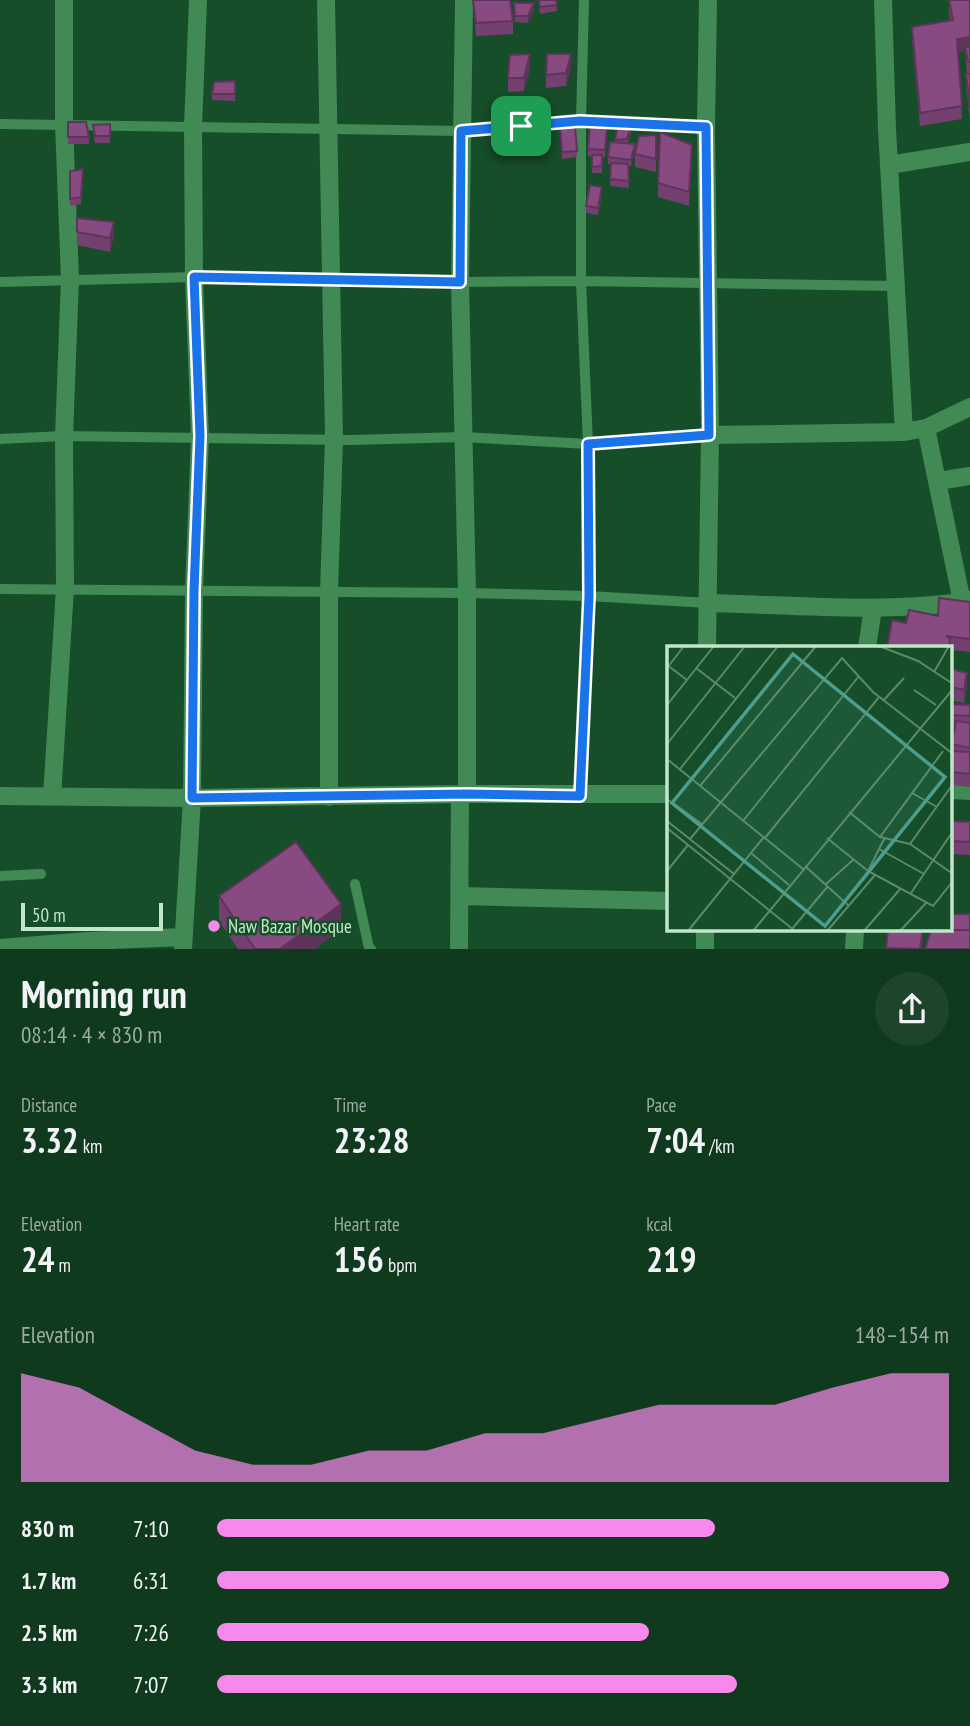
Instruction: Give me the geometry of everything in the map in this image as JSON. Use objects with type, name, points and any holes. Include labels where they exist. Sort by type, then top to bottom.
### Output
[{"type":"street","points":[[52,797],[65,588],[64,436],[70,279],[64,124],[64,0]]},
{"type":"street","points":[[0,948],[88,941],[183,943],[192,798],[194,591],[200,436],[194,277],[193,127],[198,0]]},
{"type":"street","points":[[326,0],[334,439],[329,592],[329,797]]},
{"type":"street","points":[[459,949],[467,593],[460,282],[464,0]]},
{"type":"street","points":[[707,646],[708,0]]},
{"type":"street","points":[[883,0],[904,432]]},
{"type":"street","points":[[889,165],[970,152]]},
{"type":"street","points":[[709,435],[904,432],[926,428],[970,407]]},
{"type":"street","points":[[708,603],[873,608],[923,607],[966,601],[926,428]]},
{"type":"street","points":[[938,481],[970,476]]},
{"type":"street","points":[[867,646],[873,608]]},
{"type":"street","points":[[0,796],[192,798],[667,794]]},
{"type":"street","points":[[460,896],[667,901]]},
{"type":"lane","points":[[580,796],[589,596],[588,444],[581,281],[580,121],[584,0]]},
{"type":"lane","points":[[0,124],[461,131],[580,121],[706,127]]},
{"type":"lane","points":[[0,282],[194,277],[331,281],[581,281],[895,286]]},
{"type":"lane","points":[[0,439],[64,436],[334,439],[463,437],[588,444],[709,435]]},
{"type":"lane","points":[[0,589],[467,593],[708,603]]},
{"type":"lane","points":[[0,876],[41,874]]},
{"type":"lane","points":[[355,884],[371,949]]},
{"type":"building","points":[[473,0],[510,0],[513,21],[476,23]]},
{"type":"building","points":[[539,0],[556,0],[557,5],[540,7]]},
{"type":"building","points":[[949,0],[970,0],[970,37],[957,39],[962,106],[920,113],[912,27],[953,20]]},
{"type":"building","points":[[514,3],[534,3],[528,16],[515,16]]},
{"type":"building","points":[[970,46],[970,62],[968,62],[965,47]]},
{"type":"building","points":[[530,54],[524,78],[508,78],[510,55]]},
{"type":"building","points":[[547,54],[571,54],[566,73],[546,75]]},
{"type":"building","points":[[966,74],[970,74],[970,108]]},
{"type":"building","points":[[235,81],[235,94],[212,94],[214,82]]},
{"type":"building","points":[[619,119],[632,122],[627,139],[615,140]]},
{"type":"building","points":[[68,122],[86,122],[89,137],[68,137]]},
{"type":"building","points":[[110,124],[110,136],[95,136],[93,125]]},
{"type":"building","points":[[575,126],[577,151],[562,152],[560,127]]},
{"type":"building","points":[[590,126],[607,127],[605,150],[588,149]]},
{"type":"building","points":[[660,132],[692,145],[689,192],[658,183]]},
{"type":"building","points":[[656,135],[656,159],[635,154],[639,136]]},
{"type":"building","points":[[610,142],[635,144],[631,160],[608,157]]},
{"type":"building","points":[[592,155],[602,155],[602,166],[592,167]]},
{"type":"building","points":[[611,163],[628,164],[629,181],[610,179]]},
{"type":"building","points":[[83,169],[81,197],[70,199],[70,171]]},
{"type":"building","points":[[590,185],[602,187],[598,208],[586,206]]},
{"type":"building","points":[[77,218],[114,222],[110,238],[77,232]]},
{"type":"building","points":[[939,598],[970,602],[970,639],[946,636],[950,638],[949,646],[887,646],[892,620],[906,623],[909,610],[938,616]]},
{"type":"building","points":[[953,670],[967,673],[964,690],[953,687]]},
{"type":"building","points":[[953,704],[970,705],[970,716],[953,715]]},
{"type":"building","points":[[956,721],[970,723],[970,748],[953,744]]},
{"type":"building","points":[[953,751],[970,752],[970,774],[953,772]]},
{"type":"building","points":[[953,821],[970,822],[970,842],[953,841]]},
{"type":"building","points":[[296,842],[341,904],[280,949],[255,949],[219,896]]},
{"type":"building","points":[[953,914],[970,914],[970,930],[953,930]]},
{"type":"building","points":[[970,930],[970,949],[925,949],[930,932]]},
{"type":"building","points":[[888,932],[923,932],[920,949],[886,948]]},
{"type":"place","name":"Naw Bazar Mosque","points":[[214,926]]},
{"type":"route","points":[[580,121],[706,127],[709,435],[588,444],[589,596],[580,796],[467,794],[192,798],[194,591],[200,436],[194,277],[460,282],[461,131],[521,126],[580,121]]}]
